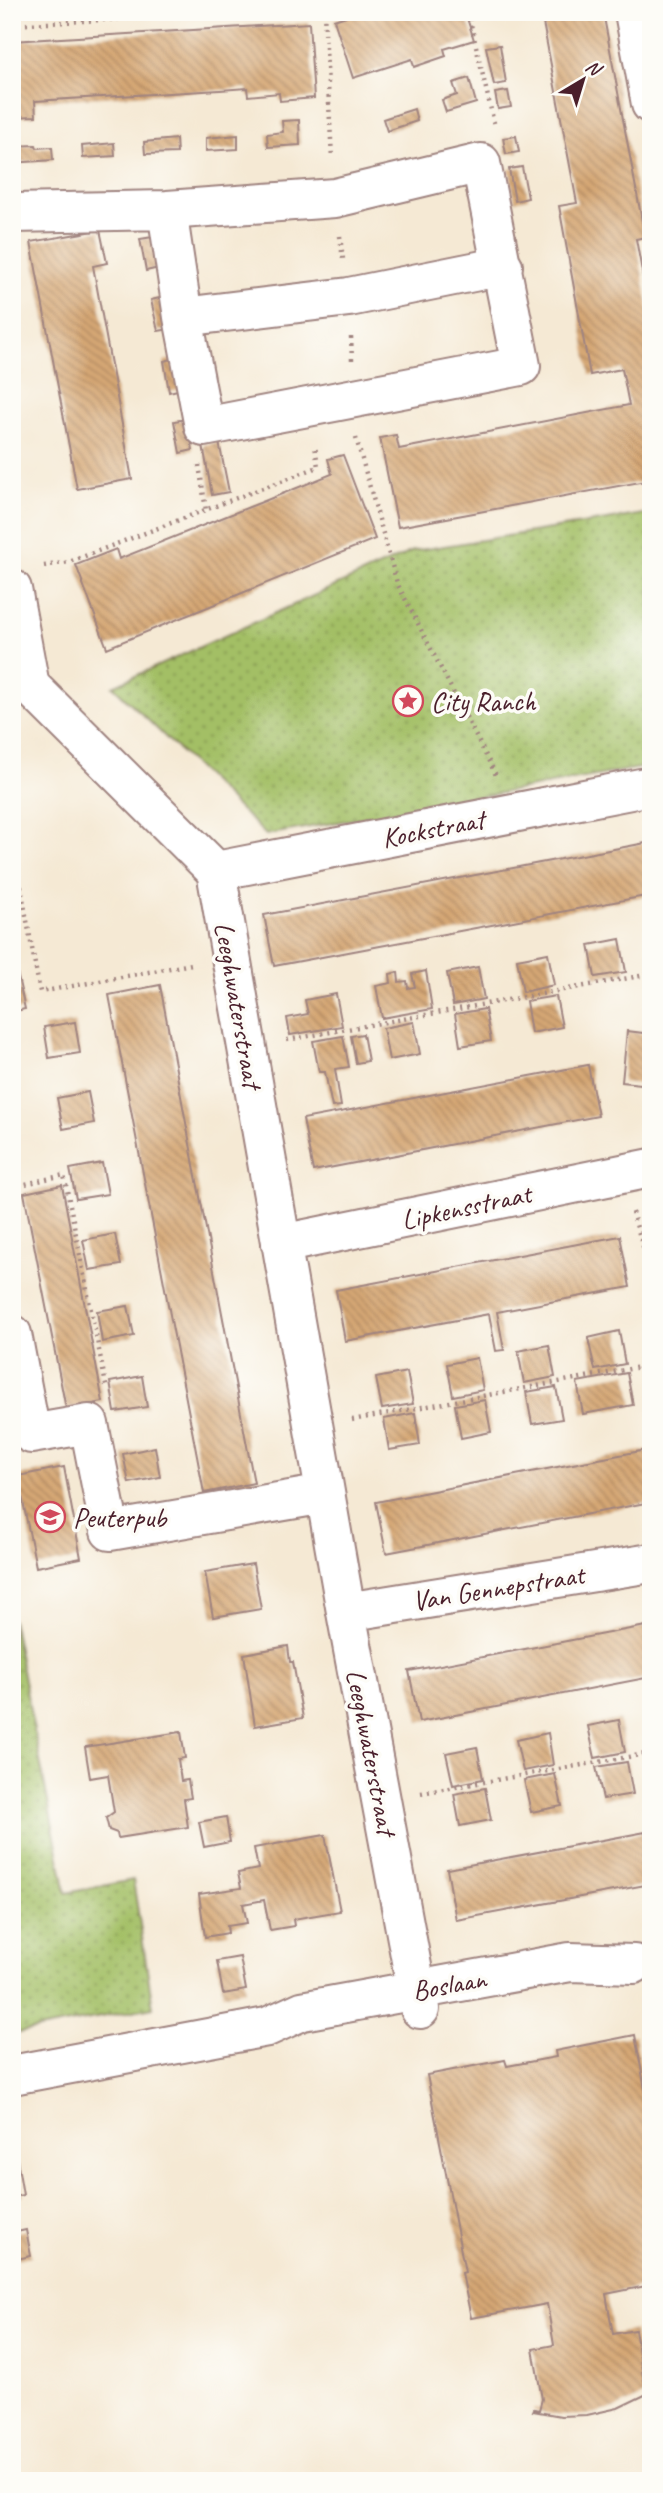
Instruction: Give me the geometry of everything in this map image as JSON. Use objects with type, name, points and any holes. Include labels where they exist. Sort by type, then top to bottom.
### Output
[{"type":"street","points":[[635,12],[651,104]]},
{"type":"street","points":[[12,213],[167,209],[335,198],[481,163],[521,366],[204,427],[167,209]]},
{"type":"street","points":[[184,317],[348,297],[503,266]]},
{"type":"street","points":[[24,578],[21,688],[216,871]]},
{"type":"street","name":"Kockstraat","points":[[216,871],[651,786]]},
{"type":"street","name":"Leeghwaterstraat","points":[[216,871],[346,1612],[419,1999]]},
{"type":"street","name":"Lipkensstraat","points":[[281,1244],[635,1172]]},
{"type":"street","points":[[12,1334],[31,1434],[89,1424],[110,1531],[326,1494]]},
{"type":"street","name":"Van Gennepstraat","points":[[346,1612],[651,1563]]},
{"type":"street","name":"Boslaan","points":[[12,2075],[267,2027],[303,2031],[570,1962],[642,1962]]},
{"type":"path","points":[[105,20],[107,12]]},
{"type":"path","points":[[12,25],[243,12]]},
{"type":"path","points":[[468,12],[496,129],[481,163]]},
{"type":"path","points":[[24,578],[318,467],[309,407]]},
{"type":"path","points":[[12,838],[40,992],[230,957]]},
{"type":"path","points":[[247,1047],[651,974]]},
{"type":"path","points":[[635,1172],[651,1271]]},
{"type":"path","points":[[12,1187],[64,1175],[112,1419],[89,1424]]},
{"type":"path","points":[[314,1427],[651,1365]]},
{"type":"path","points":[[380,1800],[651,1754]]},
{"type":"green space","points":[[651,513],[651,766],[266,835],[113,686],[413,551]]},
{"type":"green space","points":[[12,1619],[66,1893],[133,1880],[153,2007],[12,2034]]},
{"type":"building","points":[[358,12],[465,12],[474,40],[444,49],[446,56],[414,67],[412,59],[353,78],[334,20]]},
{"type":"building","points":[[541,12],[603,12],[645,237],[636,239],[651,320],[651,480],[398,527],[380,438],[396,435],[399,449],[629,405],[622,369],[590,375],[559,206],[577,203]]},
{"type":"building","points":[[309,23],[314,98],[280,101],[279,93],[248,96],[247,88],[35,101],[36,116],[12,117],[12,41]]},
{"type":"building","points":[[500,45],[506,83],[494,85],[486,47]]},
{"type":"building","points":[[469,78],[476,103],[446,112],[442,100],[457,95],[453,83]]},
{"type":"building","points":[[508,91],[511,107],[498,109],[495,93]]},
{"type":"building","points":[[414,109],[417,121],[387,131],[383,119]]},
{"type":"building","points":[[299,120],[300,145],[268,147],[267,134],[283,132],[282,121]]},
{"type":"building","points":[[238,135],[238,149],[206,151],[206,138]]},
{"type":"building","points":[[516,136],[519,152],[506,154],[503,138]]},
{"type":"building","points":[[176,139],[177,153],[145,154],[144,142]]},
{"type":"building","points":[[114,143],[115,156],[83,158],[82,146]]},
{"type":"building","points":[[36,145],[37,148],[52,147],[53,160],[12,163],[12,146]]},
{"type":"building","points":[[522,167],[528,198],[515,201],[509,169]]},
{"type":"building","points":[[100,230],[107,263],[93,266],[132,479],[77,489],[31,242]]},
{"type":"building","points":[[153,237],[159,268],[146,271],[140,239]]},
{"type":"building","points":[[164,297],[170,329],[158,331],[151,300]]},
{"type":"building","points":[[176,358],[182,389],[169,392],[164,361]]},
{"type":"building","points":[[187,419],[193,450],[180,453],[174,421]]},
{"type":"building","points":[[219,442],[229,492],[212,495],[203,445]]},
{"type":"building","points":[[343,455],[375,539],[107,648],[76,565],[116,549],[119,559],[332,474],[328,459]]},
{"type":"building","points":[[651,842],[651,895],[274,966],[264,915]]},
{"type":"building","points":[[620,939],[626,972],[595,977],[589,945]]},
{"type":"building","points":[[12,950],[25,1009],[12,1012]]},
{"type":"building","points":[[548,953],[554,985],[523,992],[517,959]]},
{"type":"building","points":[[478,967],[484,999],[453,1005],[447,973]]},
{"type":"building","points":[[426,971],[432,1009],[382,1018],[376,986],[391,983],[390,974],[398,972],[399,982],[407,981],[408,988],[415,987],[412,974]]},
{"type":"building","points":[[160,985],[254,1483],[204,1493],[109,995]]},
{"type":"building","points":[[336,994],[342,1026],[290,1035],[287,1018],[308,1014],[305,1000]]},
{"type":"building","points":[[556,996],[562,1027],[531,1033],[526,1001]]},
{"type":"building","points":[[485,1009],[491,1041],[460,1046],[455,1014]]},
{"type":"building","points":[[75,1022],[80,1053],[49,1058],[44,1027]]},
{"type":"building","points":[[414,1022],[420,1054],[389,1060],[383,1028]]},
{"type":"building","points":[[627,1031],[651,1034],[651,1085],[622,1082]]},
{"type":"building","points":[[363,1034],[368,1061],[356,1063],[351,1036]]},
{"type":"building","points":[[343,1036],[349,1067],[335,1069],[341,1106],[332,1107],[325,1072],[319,1072],[313,1041]]},
{"type":"building","points":[[588,1065],[598,1116],[313,1171],[303,1119]]},
{"type":"building","points":[[88,1092],[94,1123],[63,1129],[57,1098]]},
{"type":"building","points":[[102,1163],[108,1194],[76,1199],[70,1169]]},
{"type":"building","points":[[62,1185],[103,1402],[66,1409],[24,1193]]},
{"type":"building","points":[[115,1234],[121,1265],[89,1270],[83,1240]]},
{"type":"building","points":[[620,1236],[630,1287],[497,1312],[504,1350],[496,1351],[489,1314],[345,1341],[336,1290]]},
{"type":"building","points":[[128,1306],[134,1336],[102,1342],[97,1311]]},
{"type":"building","points":[[619,1331],[625,1364],[595,1370],[588,1338]]},
{"type":"building","points":[[549,1345],[555,1377],[524,1383],[518,1351]]},
{"type":"building","points":[[477,1358],[483,1390],[453,1396],[447,1364]]},
{"type":"building","points":[[407,1372],[413,1404],[382,1409],[376,1378]]},
{"type":"building","points":[[627,1373],[633,1405],[583,1414],[577,1382]]},
{"type":"building","points":[[142,1376],[147,1407],[115,1412],[110,1382]]},
{"type":"building","points":[[556,1387],[562,1419],[532,1424],[526,1392]]},
{"type":"building","points":[[485,1400],[491,1432],[461,1438],[455,1405]]},
{"type":"building","points":[[415,1413],[420,1445],[389,1450],[384,1419]]},
{"type":"building","points":[[155,1447],[160,1477],[129,1483],[123,1454]]},
{"type":"building","points":[[651,1449],[651,1502],[386,1553],[376,1502]]},
{"type":"building","name":"Peuterpub","points":[[64,1467],[81,1558],[36,1567],[18,1476]]},
{"type":"building","points":[[253,1564],[261,1609],[213,1617],[205,1572]]},
{"type":"building","points":[[651,1625],[651,1677],[419,1722],[409,1671]]},
{"type":"building","points":[[288,1646],[303,1718],[255,1726],[244,1654]]},
{"type":"building","points":[[619,1720],[625,1752],[595,1758],[588,1726]]},
{"type":"building","points":[[181,1732],[185,1758],[178,1759],[181,1781],[188,1780],[191,1798],[184,1799],[188,1827],[118,1838],[117,1833],[109,1830],[106,1818],[114,1812],[108,1775],[90,1778],[85,1747]]},
{"type":"building","points":[[548,1733],[553,1765],[523,1771],[516,1740]]},
{"type":"building","points":[[477,1747],[483,1779],[453,1785],[446,1753]]},
{"type":"building","points":[[627,1762],[633,1794],[603,1799],[596,1767]]},
{"type":"building","points":[[555,1774],[562,1806],[531,1812],[524,1780]]},
{"type":"building","points":[[485,1788],[491,1820],[460,1826],[454,1794]]},
{"type":"building","points":[[226,1817],[230,1842],[204,1847],[199,1822]]},
{"type":"building","points":[[651,1831],[651,1884],[456,1920],[447,1869]]},
{"type":"building","points":[[325,1835],[340,1911],[293,1919],[294,1926],[270,1930],[264,1900],[243,1904],[247,1923],[227,1926],[228,1933],[205,1937],[199,1894],[241,1888],[238,1873],[258,1869],[254,1848]]},
{"type":"building","points":[[240,1957],[246,1990],[223,1994],[217,1961]]},
{"type":"building","points":[[635,2035],[651,2122],[651,2285],[606,2294],[613,2334],[635,2330],[644,2381],[651,2392],[618,2408],[587,2415],[561,2416],[533,2411],[539,2410],[542,2399],[533,2349],[554,2345],[547,2304],[471,2318],[462,2273],[465,2272],[427,2075],[505,2060],[507,2066],[556,2057],[555,2051]]},
{"type":"building","points":[[12,2148],[15,2148],[23,2195],[12,2197]]},
{"type":"building","points":[[26,2230],[31,2256],[12,2260],[12,2233]]},
{"type":"place","name":"City Ranch","points":[[408,701]]},
{"type":"place","name":"Peuterpub","points":[[50,1517]]}]
